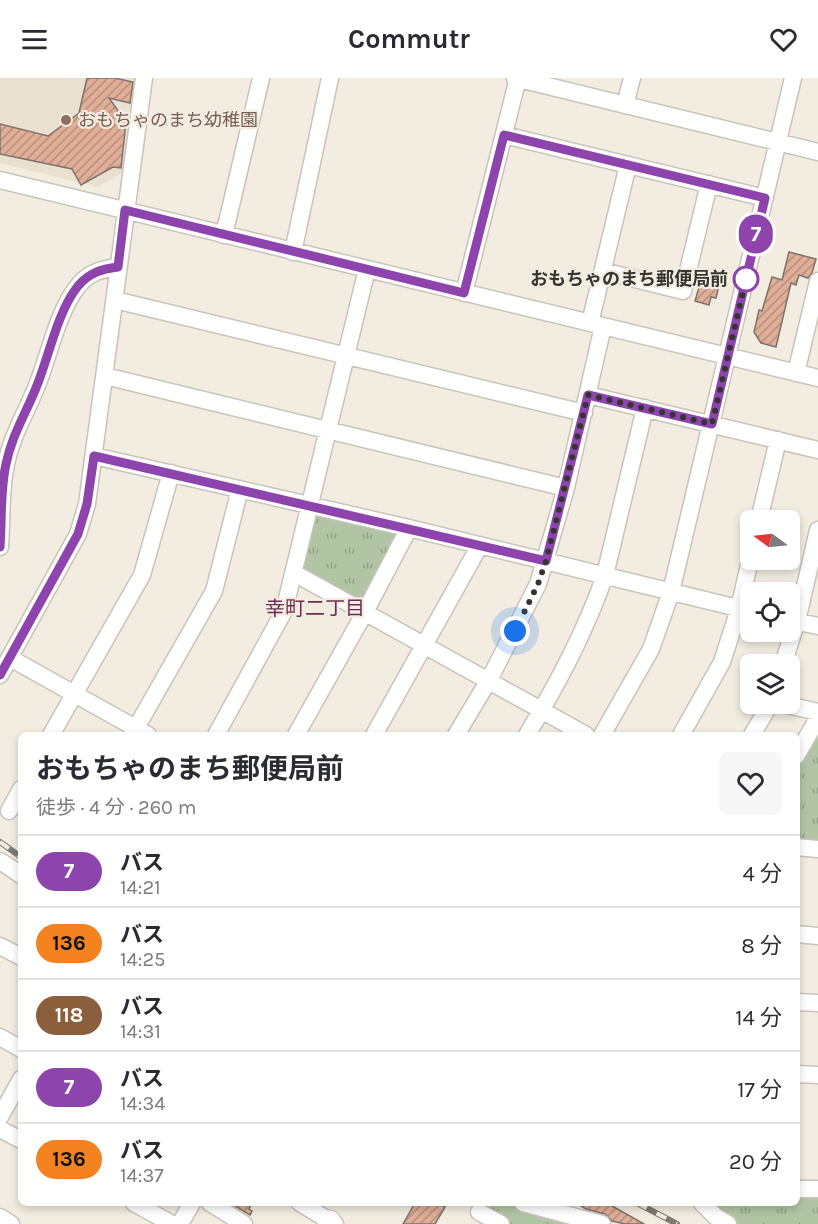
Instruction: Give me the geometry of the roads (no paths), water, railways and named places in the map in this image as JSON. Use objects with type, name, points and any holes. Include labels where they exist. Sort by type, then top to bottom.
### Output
[{"type":"street","points":[[0,675],[78,534],[87,504],[144,78]]},
{"type":"street","points":[[224,235],[261,78]]},
{"type":"street","points":[[292,252],[330,78]]},
{"type":"street","points":[[464,293],[517,78],[818,152]]},
{"type":"street","points":[[625,105],[632,78]]},
{"type":"street","points":[[604,732],[651,649],[671,592],[793,78]]},
{"type":"street","points":[[504,135],[765,198]]},
{"type":"street","points":[[458,732],[524,614],[546,561],[588,395],[603,271],[628,165]]},
{"type":"street","points":[[0,180],[818,378]]},
{"type":"street","points":[[603,271],[683,291],[709,184]]},
{"type":"street","points":[[0,547],[5,467],[14,433],[36,388],[63,312],[76,287],[88,276],[102,269],[118,267]]},
{"type":"street","points":[[218,732],[284,611],[367,269]]},
{"type":"street","points":[[796,373],[818,281]]},
{"type":"street","points":[[115,300],[584,413]]},
{"type":"street","points":[[105,376],[566,488]]},
{"type":"street","points":[[588,395],[818,450]]},
{"type":"street","points":[[529,732],[582,630],[605,575],[645,408]]},
{"type":"street","points":[[761,510],[778,440]]},
{"type":"street","points":[[94,456],[409,528],[740,609]]},
{"type":"street","points":[[53,732],[142,575],[171,472]]},
{"type":"street","points":[[139,732],[214,591],[240,489]]},
{"type":"street","points":[[298,732],[409,528]]},
{"type":"street","points":[[800,595],[818,530]]},
{"type":"street","points":[[376,732],[480,545]]},
{"type":"street","points":[[294,573],[581,732]]},
{"type":"street","points":[[683,732],[722,662],[740,619]]},
{"type":"street","points":[[800,622],[818,626]]},
{"type":"street","points":[[10,658],[136,732]]},
{"type":"street","points":[[800,708],[818,712]]},
{"type":"street","points":[[754,732],[764,714]]},
{"type":"street","points":[[800,749],[818,718]]},
{"type":"street","points":[[10,811],[18,795]]},
{"type":"street","points":[[800,847],[818,849]]},
{"type":"street","points":[[0,861],[18,874]]},
{"type":"street","points":[[800,934],[818,936]]},
{"type":"street","points":[[0,946],[18,955]]},
{"type":"street","points":[[800,1002],[818,1003]]},
{"type":"street","points":[[0,1037],[18,1046]]},
{"type":"street","points":[[800,1074],[818,1075]]},
{"type":"street","points":[[0,1117],[18,1084]]},
{"type":"street","points":[[0,1129],[18,1138]]},
{"type":"street","points":[[800,1189],[818,1189]]},
{"type":"street","points":[[139,1206],[172,1224]]},
{"type":"street","points":[[180,1224],[190,1206]]},
{"type":"street","points":[[215,1206],[244,1224]]},
{"type":"street","points":[[305,1206],[331,1223]]},
{"type":"street","points":[[534,1206],[602,1224]]},
{"type":"street","points":[[705,1206],[716,1217],[728,1224]]},
{"type":"street","points":[[478,1213],[501,1224]]},
{"type":"street","points":[[0,1217],[11,1224]]},
{"type":"railway","points":[[0,842],[18,855]]},
{"type":"railway","points":[[643,1206],[677,1224]]},
{"type":"place","name":"おもちゃのまち幼稚園","points":[[66,120]]},
{"type":"place","name":"おもちゃのまち郵便局前","points":[[746,279]]},
{"type":"district","name":"幸町二丁目","points":[[315,608]]}]
